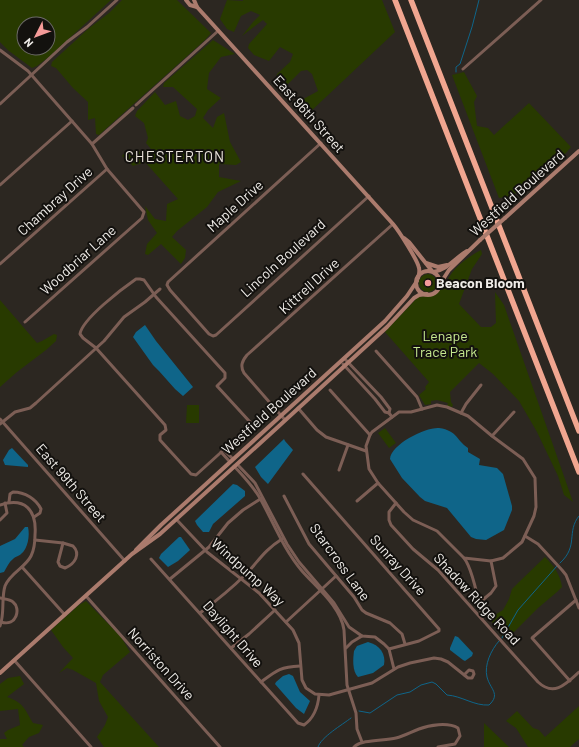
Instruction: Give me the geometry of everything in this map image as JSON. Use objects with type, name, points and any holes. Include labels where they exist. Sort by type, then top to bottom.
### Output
[{"type":"highway","points":[[395,0],[579,472]]},
{"type":"highway","points":[[412,0],[579,431]]},
{"type":"main road","name":"East 96th Street","points":[[186,0],[190,5],[197,7]]},
{"type":"main road","name":"East 96th Street","points":[[194,0],[197,7],[218,31],[394,224],[419,266],[417,279]]},
{"type":"main road","name":"Westfield Boulevard","points":[[440,285],[449,270],[469,250],[579,151]]},
{"type":"main road","name":"East 96th Street","points":[[402,236],[409,242],[433,272]]},
{"type":"main road","name":"Westfield Boulevard","points":[[433,272],[441,271],[461,254],[469,250]]},
{"type":"main road","points":[[424,262],[438,267],[451,263]]},
{"type":"main road","points":[[424,272],[433,272],[439,278],[440,285],[435,293],[422,293],[418,289],[417,279],[424,272]]},
{"type":"main road","name":"Westfield Boulevard","points":[[0,673],[125,561],[154,531],[343,360],[384,321],[407,296],[417,279]]},
{"type":"main road","name":"Westfield Boulevard","points":[[132,554],[145,546],[236,465],[387,327],[414,298],[427,294]]},
{"type":"street","points":[[0,104],[67,42],[87,27],[117,0]]},
{"type":"street","points":[[463,69],[541,0]]},
{"type":"street","points":[[136,105],[218,31]]},
{"type":"street","points":[[0,50],[24,67],[32,75],[92,144],[107,169]]},
{"type":"street","points":[[92,144],[133,108]]},
{"type":"street","points":[[0,185],[72,121]]},
{"type":"street","name":"Maple Drive","points":[[212,336],[170,290],[167,285],[168,282],[321,144]]},
{"type":"street","name":"Woodbriar Lane","points":[[26,322],[142,218],[144,214],[143,210],[107,169]]},
{"type":"street","name":"Chambray Drive","points":[[0,264],[107,169]]},
{"type":"street","name":"Lincoln Boulevard","points":[[212,336],[216,335],[369,196]]},
{"type":"street","name":"Kittrell Drive","points":[[281,415],[244,373],[241,366],[243,361],[247,355],[394,224]]},
{"type":"street","points":[[136,279],[144,280],[154,294],[225,374],[225,378],[217,386],[250,422],[250,426],[196,475],[191,474],[160,440],[160,436],[166,430],[165,425],[96,348],[83,338],[80,331],[107,301],[122,289],[136,279]]},
{"type":"street","points":[[1,421],[15,412],[30,408],[104,341],[124,317],[160,289]]},
{"type":"street","points":[[376,351],[417,397],[422,408]]},
{"type":"street","points":[[343,360],[385,412],[389,413],[392,417]]},
{"type":"street","points":[[461,412],[482,385]]},
{"type":"street","points":[[330,390],[370,435]]},
{"type":"street","points":[[464,558],[491,561],[503,558],[522,542],[535,512],[534,478],[523,459],[461,412],[438,405],[411,412],[399,412],[370,435],[366,446],[369,469],[378,483],[413,520],[440,533],[464,558],[468,566],[482,618]]},
{"type":"street","points":[[298,408],[321,433],[329,438],[366,451]]},
{"type":"street","points":[[492,436],[514,412]]},
{"type":"street","points":[[281,415],[285,420]]},
{"type":"street","name":"East 99th Street","points":[[1,421],[125,561]]},
{"type":"street","points":[[339,470],[348,445]]},
{"type":"street","points":[[222,451],[232,460]]},
{"type":"street","points":[[236,465],[262,498],[283,539],[298,562],[334,607],[342,623],[348,689],[356,713],[357,729],[362,742]]},
{"type":"street","name":"Sunray Drive","points":[[303,474],[439,629],[439,631],[424,639],[389,648]]},
{"type":"street","points":[[357,501],[378,483]]},
{"type":"street","points":[[10,502],[10,494],[14,492],[28,495],[41,509],[40,513],[34,517]]},
{"type":"street","name":"Starcross Lane","points":[[284,496],[310,544],[354,597],[362,610],[390,623],[402,634],[405,644]]},
{"type":"street","points":[[170,579],[214,542],[228,523],[242,510],[262,498]]},
{"type":"street","points":[[0,504],[10,502],[25,506],[31,511],[36,526],[32,556],[10,578],[4,590],[0,626]]},
{"type":"street","points":[[0,520],[7,513],[5,503]]},
{"type":"street","name":"Shadow Ridge Road","points":[[396,503],[389,512],[389,520],[391,525],[413,549],[432,563],[538,682],[543,686],[558,688],[570,681]]},
{"type":"street","name":"Windpump Way","points":[[176,518],[205,550],[259,593],[293,630],[298,639],[301,677],[303,683],[309,690],[319,695]]},
{"type":"street","points":[[524,536],[538,544],[562,570],[579,608]]},
{"type":"street","points":[[200,613],[241,579],[265,552],[283,539]]},
{"type":"street","points":[[35,540],[63,543],[73,546],[77,552],[77,556],[73,562],[65,568],[60,566],[58,562],[63,543]]},
{"type":"street","name":"Daylight Drive","points":[[151,559],[298,723]]},
{"type":"street","points":[[479,603],[491,593],[496,586],[491,561]]},
{"type":"street","points":[[22,567],[65,615]]},
{"type":"street","points":[[286,622],[336,576]]},
{"type":"street","points":[[321,590],[334,603],[349,627],[362,636],[379,639],[389,648],[394,669]]},
{"type":"street","name":"Norriston Drive","points":[[86,596],[220,747]]},
{"type":"street","points":[[1,622],[7,624],[12,622],[16,618],[17,610],[13,602],[2,599]]},
{"type":"street","points":[[576,600],[532,638],[570,681],[579,672]]},
{"type":"street","points":[[231,648],[275,610]]},
{"type":"street","points":[[345,650],[348,645],[362,636]]},
{"type":"street","points":[[298,728],[298,723],[304,725],[309,722],[315,713],[319,695],[329,695],[377,681],[394,669],[410,663],[437,658],[448,662],[464,675]]},
{"type":"street","points":[[14,660],[91,747]]},
{"type":"street","points":[[261,682],[279,669],[300,666]]},
{"type":"street","points":[[354,747],[362,742],[396,738],[430,726],[448,725],[458,728],[460,736],[455,744],[438,747]]},
{"type":"green space","points":[[0,0],[111,0],[56,50],[56,16],[16,16],[16,56],[50,56],[32,68],[9,51],[0,42]]},
{"type":"green space","points":[[122,0],[177,0],[211,33],[99,135],[96,134],[95,118],[88,120],[88,102],[73,88],[56,68],[51,66],[52,62]]},
{"type":"green space","points":[[227,0],[382,0],[395,32],[309,113],[306,113],[296,103],[318,91],[312,74],[307,70],[301,71],[283,89],[276,82],[277,74],[290,62],[293,54],[280,47],[269,61],[254,55],[248,48],[249,44],[267,24],[263,20],[242,36],[260,15],[251,11],[241,16],[234,32],[227,29],[220,19]]},
{"type":"green space","points":[[213,40],[235,54],[221,57],[209,73],[207,89],[221,98],[208,110],[203,118],[213,128],[217,117],[224,113],[230,142],[241,162],[236,165],[219,164],[219,177],[241,181],[218,192],[207,207],[177,231],[172,237],[186,250],[185,258],[181,264],[161,244],[148,255],[145,254],[147,244],[157,233],[148,220],[145,206],[155,219],[166,221],[167,204],[178,199],[145,162],[133,166],[122,156],[126,151],[146,152],[151,149],[146,143],[148,138],[144,123],[135,116],[137,111],[155,92],[165,105],[176,101],[180,116],[188,120],[195,116],[197,109],[173,87],[163,87],[164,83]]},
{"type":"green space","points":[[464,72],[477,96],[474,102],[477,126],[488,128],[494,135],[529,103],[571,147],[560,160],[512,196],[499,198],[452,75]]},
{"type":"green space","name":"Lenape Trace Park","points":[[481,250],[482,254],[472,269],[459,304],[481,327],[491,327],[496,323],[495,292],[504,305],[573,502],[564,495],[558,476],[537,432],[519,401],[493,374],[479,363],[450,392],[451,402],[453,405],[452,407],[447,406],[448,403],[437,400],[431,401],[431,404],[425,405],[419,395],[426,389],[425,387],[429,382],[385,332],[418,297],[431,296],[445,288],[450,276],[458,266]]},
{"type":"green space","points":[[428,274],[434,277],[437,283],[434,289],[428,292],[422,289],[419,283],[422,277]]},
{"type":"green space","points":[[0,300],[37,343],[54,334],[57,335],[56,341],[0,387]]},
{"type":"green space","points":[[187,405],[199,405],[199,423],[186,423]]},
{"type":"green space","points":[[385,428],[396,443],[389,448],[378,433]]},
{"type":"green space","points":[[545,557],[556,570],[562,587],[538,608],[508,638],[501,635],[492,622],[493,616],[503,610],[512,589]]},
{"type":"green space","points":[[86,601],[121,637],[130,652],[103,675],[100,682],[159,747],[104,747],[97,737],[105,725],[108,717],[99,701],[96,683],[67,668],[59,673],[73,658],[51,630],[79,605]]},
{"type":"green space","points":[[20,676],[24,684],[7,697],[17,701],[20,704],[33,723],[43,725],[39,733],[29,737],[22,745],[24,747],[0,747],[0,739],[7,739],[4,733],[20,725],[18,709],[0,711],[0,684],[8,678]]},
{"type":"green space","points":[[579,706],[579,739],[570,747],[528,747],[516,728],[506,721],[517,711],[533,728],[539,730],[545,737]]},
{"type":"green space","points":[[484,723],[509,747],[484,747]]},
{"type":"water","points":[[145,325],[193,387],[183,396],[153,365],[133,337],[136,332]]},
{"type":"water","points":[[433,428],[439,428],[453,433],[468,448],[468,452],[480,459],[479,465],[497,468],[503,474],[512,510],[504,530],[486,540],[471,537],[447,508],[425,501],[420,497],[402,478],[390,459],[392,453],[403,442],[418,433]]},
{"type":"water","points":[[284,439],[293,450],[268,484],[261,477],[255,467]]},
{"type":"water","points":[[12,448],[28,465],[28,467],[5,465],[3,460]]},
{"type":"water","points":[[233,484],[245,491],[245,496],[213,524],[209,532],[203,532],[195,521]]},
{"type":"water","points":[[25,527],[28,527],[29,534],[25,549],[20,555],[12,560],[4,572],[0,573],[0,546],[15,539]]},
{"type":"water","points":[[179,537],[181,537],[190,550],[178,561],[168,567],[159,558],[161,554]]},
{"type":"water","points":[[455,636],[458,637],[473,653],[472,656],[465,661],[450,650]]},
{"type":"water","points":[[368,642],[376,645],[381,650],[384,657],[384,665],[373,673],[358,677],[354,668],[354,651],[357,646]]},
{"type":"water","points":[[289,674],[293,676],[300,692],[310,701],[304,714],[296,708],[275,684],[283,676]]},
{"type":"waterway","points":[[456,72],[456,67],[460,64],[472,27],[479,0]]},
{"type":"waterway","points":[[560,563],[569,551],[573,528],[579,516]]},
{"type":"waterway","points":[[502,638],[518,610],[557,566]]},
{"type":"waterway","points":[[359,711],[370,713],[397,695],[410,692],[421,685],[432,682],[447,695],[478,704],[489,705],[494,698],[494,691],[488,681],[486,668],[491,653],[499,641]]},
{"type":"waterway","points":[[318,747],[327,735],[351,718]]},
{"type":"place","name":"Beacon Bloom","points":[[428,283]]},
{"type":"district","name":"CHESTERTON","points":[[175,157]]}]
